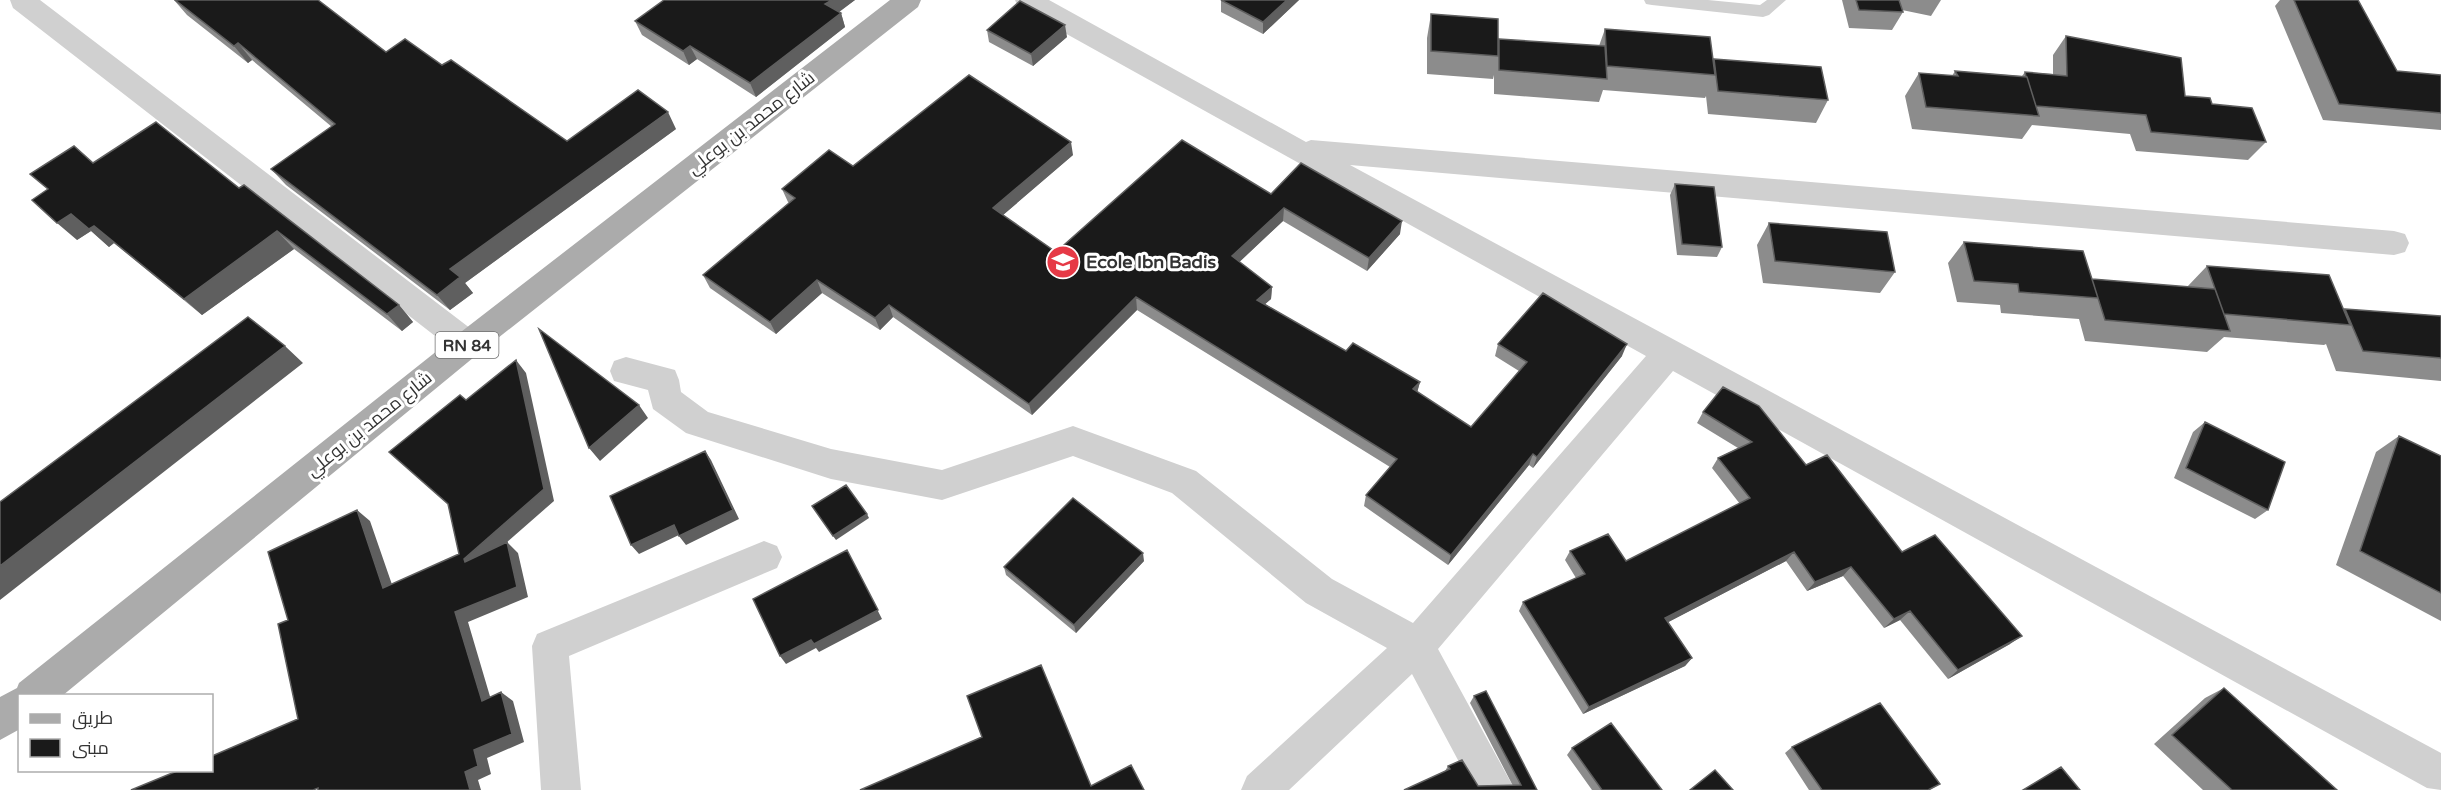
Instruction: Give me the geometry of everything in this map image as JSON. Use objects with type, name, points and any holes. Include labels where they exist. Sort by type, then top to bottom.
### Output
[{"type":"main road","name":"شارع محمد بن بوعلي","points":[[34,694],[468,344],[908,0]]},
{"type":"main road","points":[[0,721],[18,707]]},
{"type":"street","points":[[1028,0],[1297,150],[2441,774]]},
{"type":"street","points":[[16,5],[468,344]]},
{"type":"street","points":[[1297,150],[2394,243]]},
{"type":"street","points":[[1261,790],[1428,634],[1670,352]]},
{"type":"street","points":[[626,371],[663,380],[665,399],[698,423],[831,464],[942,485],[1073,441],[1184,482],[1319,591],[1416,644],[1495,790]]},
{"type":"street","points":[[561,790],[550,646],[764,557]]},
{"type":"lane","points":[[1652,0],[1763,11],[1778,0]]},
{"type":"building","points":[[175,0],[318,0],[386,52],[405,39],[442,65],[451,60],[567,141],[638,90],[668,112],[450,269],[460,277],[437,295],[271,169],[335,124],[238,43],[234,46]]},
{"type":"building","points":[[664,0],[832,0],[825,4],[841,13],[750,83],[690,46],[683,51],[635,21]]},
{"type":"building","points":[[1221,0],[1287,0],[1263,22]]},
{"type":"building","points":[[1856,0],[1899,0],[1903,12],[1859,10]]},
{"type":"building","points":[[2294,0],[2358,0],[2397,71],[2441,75],[2441,113],[2339,104]]},
{"type":"building","points":[[1020,1],[1065,25],[1031,54],[987,30]]},
{"type":"building","points":[[1431,14],[1498,19],[1498,56],[1431,51]]},
{"type":"building","points":[[1605,29],[1710,37],[1715,75],[1607,66]]},
{"type":"building","points":[[2066,36],[2181,58],[2185,96],[2210,98],[2212,104],[2252,108],[2266,142],[2151,132],[2146,115],[2036,106],[2025,72],[2067,76]]},
{"type":"building","points":[[1499,39],[1605,46],[1607,79],[1499,70]]},
{"type":"building","points":[[1714,59],[1821,67],[1828,100],[1718,91]]},
{"type":"building","points":[[1955,71],[2027,77],[2039,116],[1926,107],[1919,73],[1958,76]]},
{"type":"building","points":[[969,75],[1071,142],[993,208],[1056,252],[1182,140],[1271,194],[1301,163],[1402,221],[1369,258],[1284,208],[1232,256],[1272,287],[1257,300],[1346,351],[1353,343],[1420,382],[1413,389],[1471,427],[1527,362],[1498,344],[1543,293],[1627,344],[1537,457],[1533,454],[1451,555],[1366,495],[1397,459],[1136,297],[1029,404],[889,305],[875,318],[817,280],[770,322],[703,275],[795,198],[782,189],[829,150],[853,166]]},
{"type":"building","points":[[156,122],[239,188],[244,185],[399,305],[387,314],[277,231],[184,299],[94,226],[89,229],[71,214],[57,223],[32,200],[48,189],[30,174],[74,146],[93,163]]},
{"type":"building","points":[[1675,184],[1714,187],[1722,247],[1682,244]]},
{"type":"building","points":[[1769,223],[1887,232],[1895,272],[1775,261]]},
{"type":"building","points":[[1964,242],[2083,251],[2098,298],[2019,292],[2018,284],[1974,281]]},
{"type":"building","points":[[2207,266],[2329,275],[2350,325],[2224,314]]},
{"type":"building","points":[[2092,279],[2215,289],[2230,331],[2105,320]]},
{"type":"building","points":[[2345,309],[2441,316],[2441,358],[2363,351]]},
{"type":"building","points":[[248,317],[285,346],[0,566],[0,502]]},
{"type":"building","points":[[539,329],[639,405],[589,448]]},
{"type":"building","points":[[516,360],[544,489],[464,559],[465,562],[507,542],[517,587],[455,612],[482,701],[501,692],[512,734],[474,750],[478,766],[465,772],[470,790],[318,790],[318,788],[313,790],[131,790],[175,772],[213,772],[213,756],[298,719],[278,624],[288,620],[268,552],[357,510],[383,588],[459,554],[448,504],[389,452],[460,395],[466,400]]},
{"type":"building","points":[[1723,387],[1759,406],[1806,465],[1827,455],[1902,552],[1935,535],[2022,636],[1958,670],[1910,611],[1894,619],[1851,567],[1815,582],[1794,552],[1665,618],[1692,658],[1589,707],[1523,602],[1585,574],[1570,551],[1608,534],[1626,561],[1750,498],[1718,458],[1752,442],[1703,412]]},
{"type":"building","points":[[2205,422],[2285,462],[2268,510],[2186,468]]},
{"type":"building","points":[[2399,436],[2441,456],[2441,593],[2360,551]]},
{"type":"building","points":[[705,451],[733,510],[679,536],[674,525],[631,545],[610,496]]},
{"type":"building","points":[[846,485],[867,514],[833,536],[812,506]]},
{"type":"building","points":[[1073,498],[1143,553],[1074,625],[1004,567]]},
{"type":"building","points":[[847,550],[878,610],[814,644],[811,640],[780,656],[753,599]]},
{"type":"building","points":[[1041,665],[1091,786],[1131,765],[1144,790],[860,790],[982,737],[967,696]]},
{"type":"building","points":[[2224,688],[2337,790],[2232,790],[2172,735]]},
{"type":"building","points":[[1486,691],[1537,790],[1404,790],[1450,769],[1448,766],[1462,760],[1478,786],[1521,785],[1474,696]]},
{"type":"building","points":[[1880,703],[1940,784],[1928,790],[1822,790],[1792,747]]},
{"type":"building","points":[[1611,723],[1662,790],[1602,790],[1572,748]]},
{"type":"building","points":[[2061,767],[2080,790],[2023,790]]},
{"type":"building","points":[[1715,770],[1733,790],[1690,790]]},
{"type":"place","name":"Ecole Ibn Badis","points":[[1063,262]]}]
